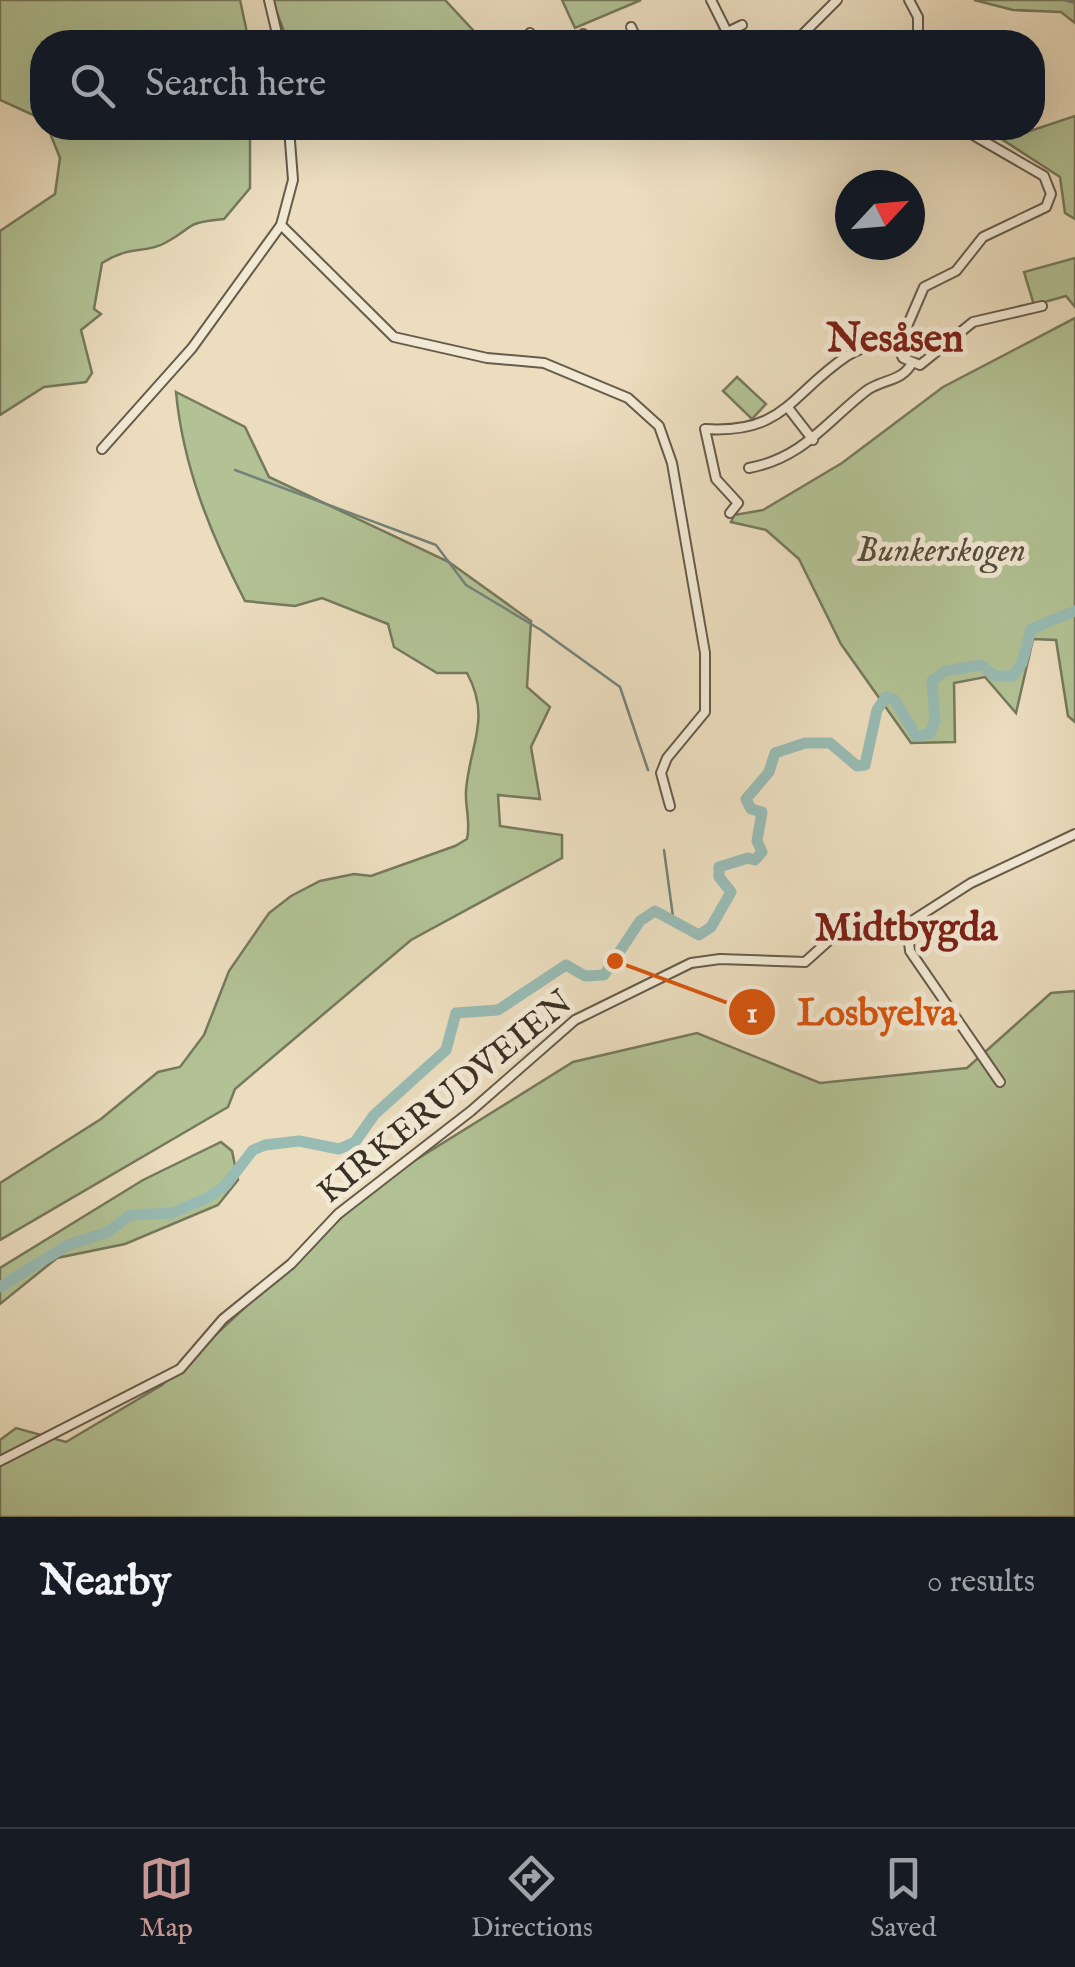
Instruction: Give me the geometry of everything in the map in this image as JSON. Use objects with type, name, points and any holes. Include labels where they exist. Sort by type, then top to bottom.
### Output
[{"type":"street","points":[[269,0],[276,30]]},
{"type":"street","points":[[722,0],[712,2],[727,30]]},
{"type":"street","points":[[807,30],[837,0]]},
{"type":"street","points":[[908,0],[918,30]]},
{"type":"street","points":[[732,30],[742,25]]},
{"type":"street","points":[[102,449],[200,338],[282,225],[292,180],[290,140]]},
{"type":"street","points":[[730,513],[738,502],[716,480],[707,456],[705,429],[754,427],[789,410],[846,356],[893,338],[909,325],[926,285],[956,271],[984,237],[1036,214],[1050,200],[1044,176],[982,140]]},
{"type":"street","points":[[282,225],[394,338],[487,358],[544,363],[628,398],[659,426],[672,463],[705,653],[705,712],[668,758],[662,773],[670,806]]},
{"type":"street","points":[[893,338],[900,354],[912,363],[922,364],[978,319],[1042,306]]},
{"type":"street","points":[[750,468],[772,463],[813,440],[868,390],[899,378],[912,363]]},
{"type":"street","points":[[789,410],[813,440]]},
{"type":"street","name":"KIRKERUDVEIEN","points":[[0,1461],[170,1377],[223,1319],[291,1264],[338,1214],[471,1112],[576,1020],[692,963],[720,959],[799,963],[812,957],[844,927],[907,924],[971,883],[1075,834]]},
{"type":"street","points":[[907,924],[910,951],[1000,1082]]},
{"type":"green space","points":[[0,0],[240,0],[246,30],[30,30],[30,114],[0,100]]},
{"type":"green space","points":[[272,0],[445,0],[473,30],[283,30]]},
{"type":"green space","points":[[562,0],[641,0],[575,28]]},
{"type":"green space","points":[[974,0],[1075,0],[1075,23],[1061,12],[1013,10]]},
{"type":"green space","points":[[1075,116],[1075,219],[1065,213],[1060,177],[1003,140],[1045,140],[1045,126]]},
{"type":"green space","points":[[53,140],[250,140],[250,188],[224,219],[195,224],[158,246],[121,254],[102,263],[94,309],[101,314],[81,330],[92,373],[86,382],[44,387],[0,415],[0,231],[55,194],[60,158]]},
{"type":"green space","points":[[1075,258],[1075,307],[1066,296],[1034,305],[1024,272]]},
{"type":"green space","name":"Bunkerskogen","points":[[1075,318],[1075,722],[1068,716],[1056,640],[1033,639],[1016,713],[985,677],[954,683],[955,742],[911,743],[841,644],[799,559],[766,530],[731,522],[734,515],[763,510],[842,463],[943,387]]},
{"type":"green space","points":[[737,377],[766,404],[752,419],[723,391]]},
{"type":"green space","points":[[176,392],[245,427],[269,477],[449,562],[531,621],[527,687],[550,707],[531,747],[540,799],[498,795],[500,826],[562,835],[562,858],[411,940],[235,1089],[228,1107],[0,1240],[0,1183],[101,1119],[158,1072],[180,1067],[204,1035],[229,971],[269,913],[320,881],[354,874],[371,876],[467,839],[466,791],[478,705],[467,673],[437,673],[394,647],[388,624],[322,598],[295,606],[245,601],[200,500],[185,447]]},
{"type":"green space","points":[[1075,991],[1075,1517],[0,1517],[0,1440],[16,1428],[66,1442],[162,1385],[377,1184],[573,1062],[697,1033],[820,1083],[967,1068],[1051,993]]},
{"type":"green space","points":[[221,1142],[232,1151],[238,1180],[218,1205],[125,1244],[57,1258],[0,1304],[0,1268],[143,1180]]},
{"type":"waterway","points":[[1064,0],[1075,3]]},
{"type":"waterway","points":[[235,470],[436,545],[466,585],[541,630],[620,687],[648,770]]},
{"type":"waterway","points":[[0,1287],[68,1245],[108,1232],[130,1215],[172,1213],[207,1198],[225,1186],[253,1150],[265,1145],[299,1141],[339,1149],[355,1142],[374,1115],[446,1050],[456,1013],[498,1010],[566,965],[585,976],[604,975],[640,921],[655,911],[699,935],[711,927],[731,892],[719,877],[719,867],[748,858],[755,860],[762,852],[757,841],[762,812],[751,809],[746,799],[769,772],[775,753],[805,743],[830,743],[857,766],[865,765],[877,710],[886,697],[894,699],[916,736],[930,734],[935,721],[932,681],[945,671],[981,665],[995,676],[1013,676],[1022,663],[1031,629],[1075,611]]},
{"type":"waterway","points":[[664,850],[674,924]]},
{"type":"place","name":"Losbyelva","points":[[615,961]]},
{"type":"district","name":"Nesåsen","points":[[895,337]]},
{"type":"district","name":"Midtbygda","points":[[906,926]]}]
